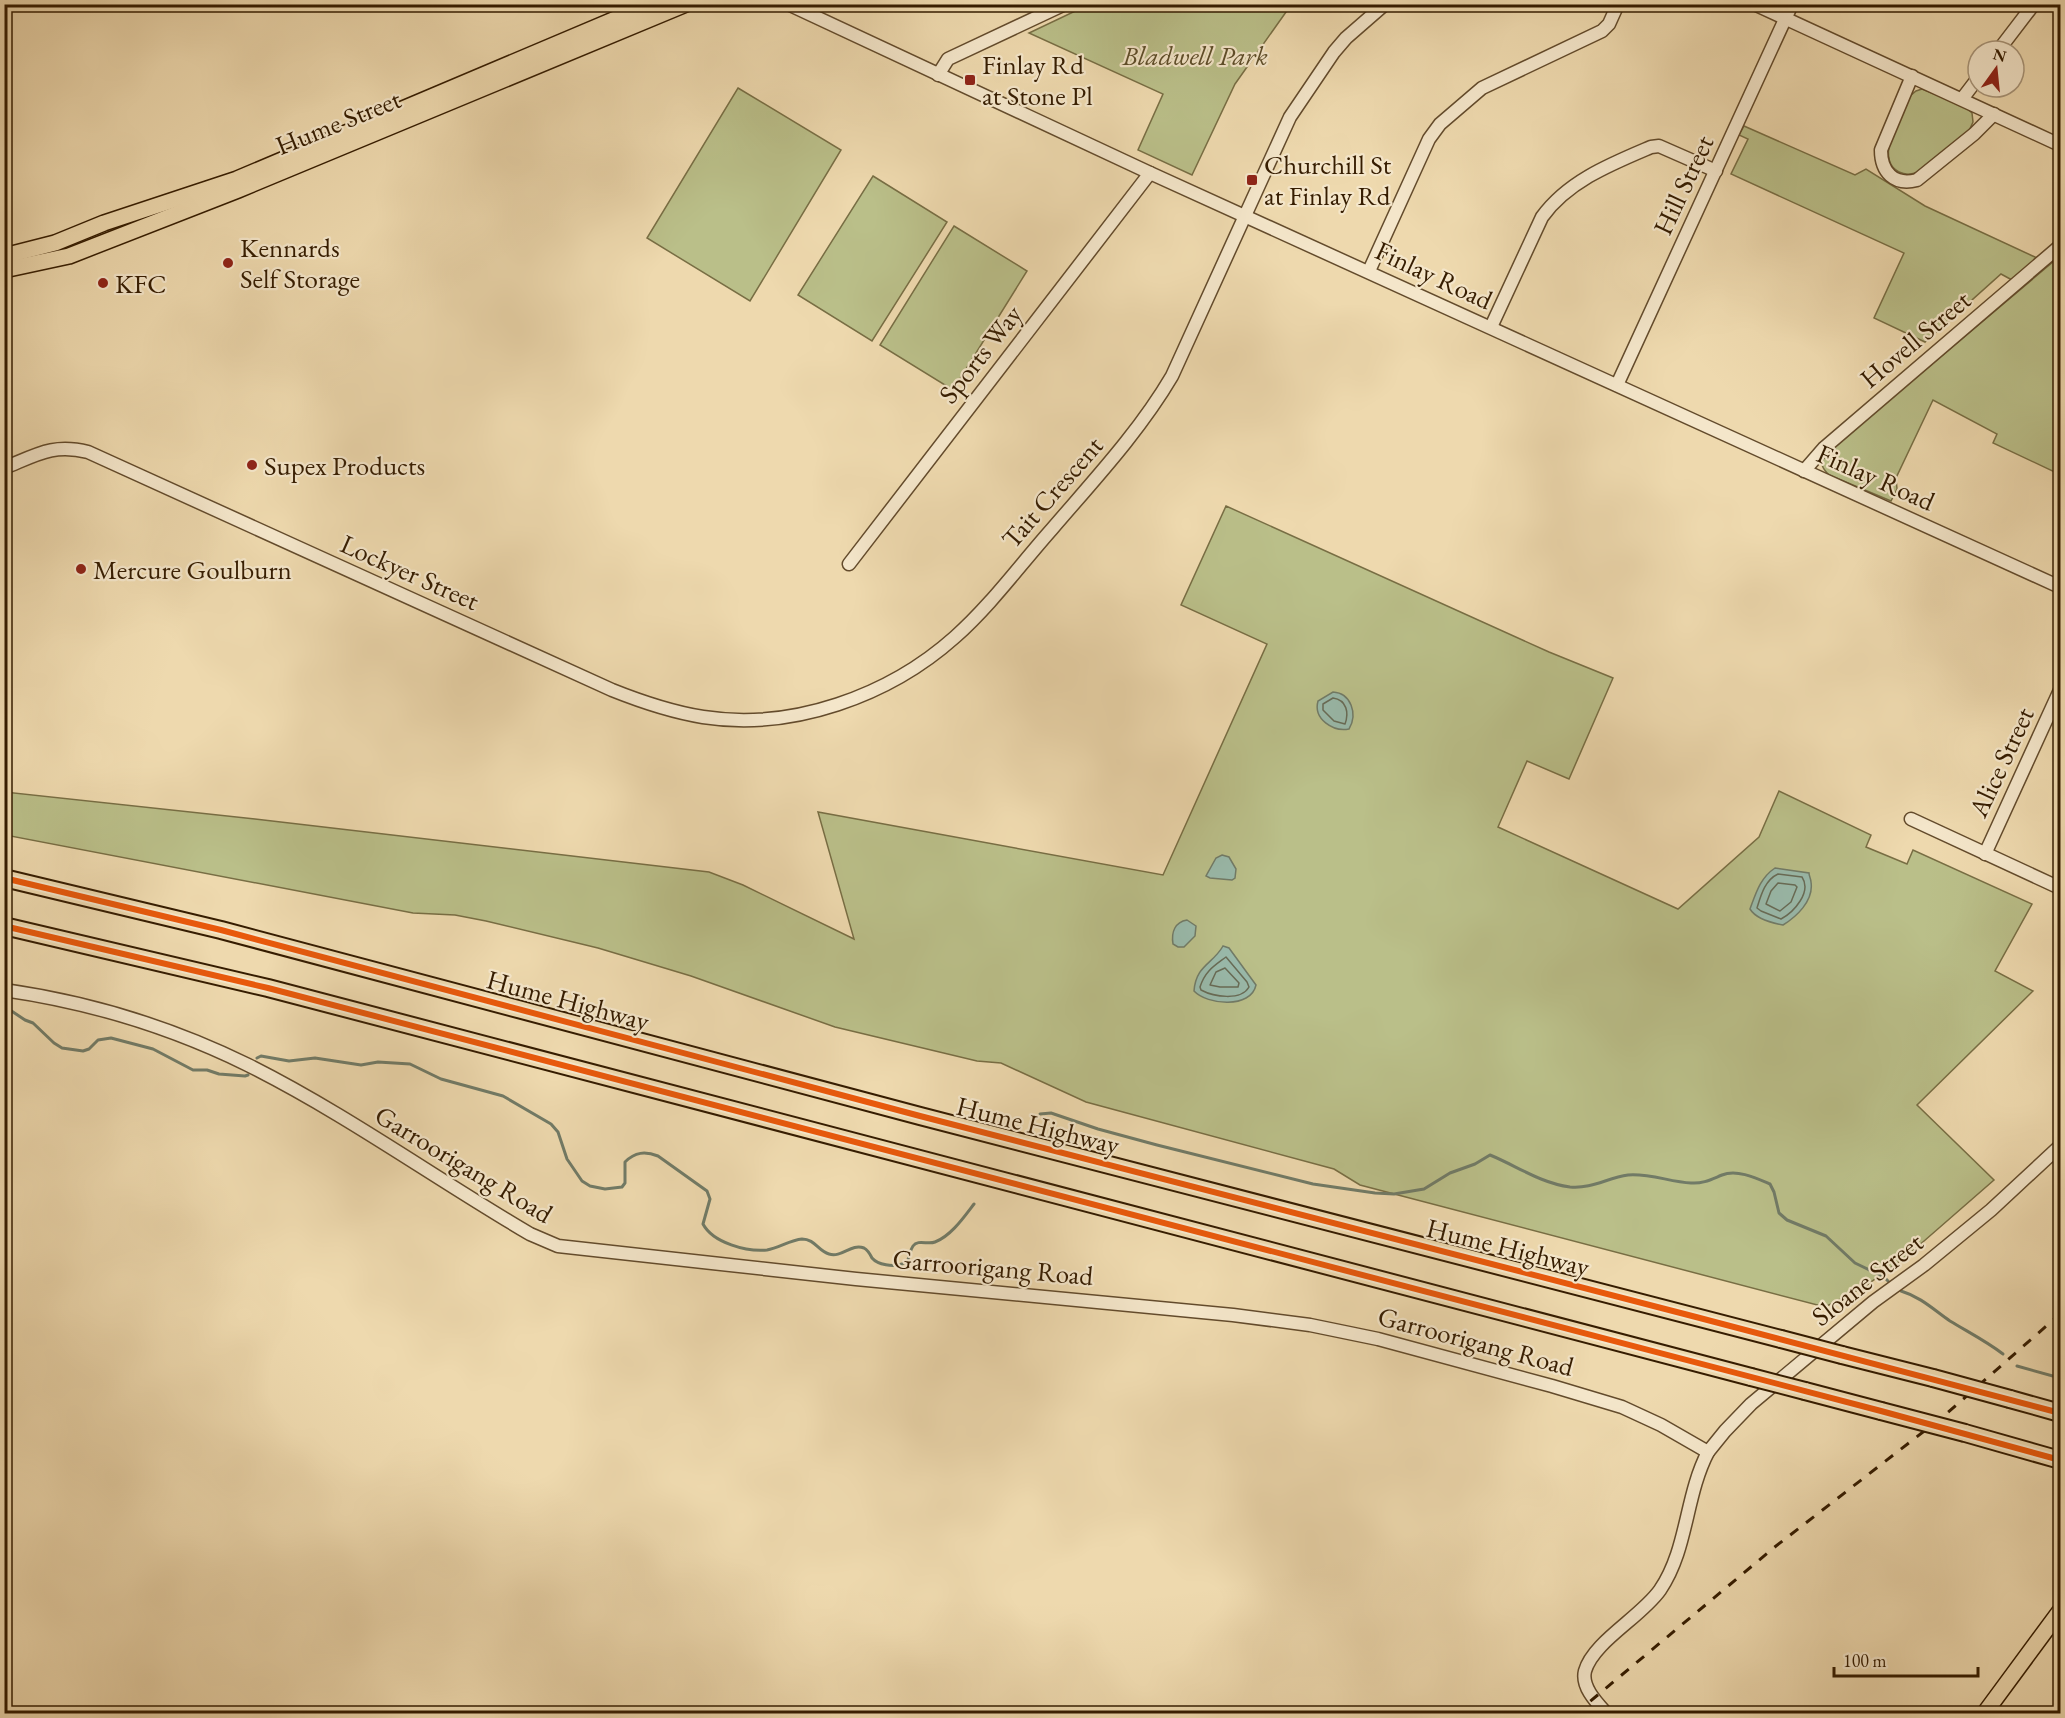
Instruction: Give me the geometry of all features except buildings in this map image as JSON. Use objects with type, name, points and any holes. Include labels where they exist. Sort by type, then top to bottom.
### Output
[{"type":"highway","name":"Hume Highway","points":[[4,878],[222,930],[920,1116],[2061,1413]]},
{"type":"highway","points":[[4,926],[268,988],[2061,1460]]},
{"type":"main road","name":"Hume Street","points":[[4,256],[55,243],[104,223],[237,178],[651,4]]},
{"type":"main road","name":"Hume Street","points":[[4,270],[69,256],[238,190],[686,4]]},
{"type":"main road","points":[[1984,1713],[2061,1611]]},
{"type":"street","name":"Finlay Road","points":[[788,4],[1150,173],[2061,587]]},
{"type":"street","points":[[798,4],[809,15]]},
{"type":"street","points":[[938,75],[948,59],[1065,4]]},
{"type":"street","name":"Tait Crescent","points":[[806,713],[841,704],[907,673],[955,637],[989,602],[1133,435],[1156,404],[1186,347],[1290,117],[1346,38],[1385,4]]},
{"type":"street","points":[[1369,271],[1430,139],[1440,124],[1493,81],[1602,31],[1609,24],[1618,4]]},
{"type":"street","points":[[1754,4],[2061,145]]},
{"type":"street","name":"Hill Street","points":[[1617,385],[1792,4]]},
{"type":"street","points":[[2007,39],[2034,4]]},
{"type":"street","points":[[1912,76],[1881,150],[1881,162],[1887,172],[1896,179],[1908,183],[1917,180],[1974,134],[1994,114]]},
{"type":"street","points":[[1962,99],[1966,94]]},
{"type":"street","points":[[1491,327],[1546,210],[1584,179],[1651,147],[1659,146],[1716,171]]},
{"type":"street","name":"Sports Way","points":[[849,564],[1150,173]]},
{"type":"street","name":"Hovell Street","points":[[1804,471],[1824,448],[2061,246]]},
{"type":"street","name":"Lockyer Street","points":[[4,468],[58,448],[72,448],[88,452],[644,703],[705,717],[767,718],[806,713]]},
{"type":"street","name":"Alice Street","points":[[1985,854],[2061,690]]},
{"type":"street","points":[[1911,819],[2061,888]]},
{"type":"street","name":"Garroorigang Road","points":[[4,990],[50,998],[117,1015],[183,1037],[246,1064],[328,1109],[530,1234],[558,1245],[856,1279],[1243,1316],[1310,1325],[1378,1340],[1622,1407],[1661,1425],[1708,1452]]},
{"type":"street","name":"Sloane Street","points":[[1708,1452],[1751,1404],[1873,1302],[1924,1265],[1991,1210],[2061,1146]]},
{"type":"street","points":[[1607,1713],[1591,1695],[1586,1683],[1584,1674],[1588,1663],[1604,1643],[1649,1604],[1664,1582],[1678,1551],[1694,1485],[1708,1452]]},
{"type":"green space","name":"Bladwell Park","points":[[1090,4],[1291,5],[1235,84],[1192,175],[1138,150],[1163,94],[1029,33]]},
{"type":"green space","points":[[738,88],[841,150],[750,301],[647,238]]},
{"type":"green space","points":[[1922,89],[1964,106],[1972,113],[1973,122],[1969,131],[1924,169],[1904,174],[1892,166],[1889,147],[1896,124],[1910,96]]},
{"type":"green space","points":[[1744,126],[1855,175],[1866,169],[1925,206],[2037,258],[2012,280],[2001,274],[1925,342],[1874,318],[1904,253],[1731,174],[1748,139],[1739,135]]},
{"type":"green space","points":[[873,176],[947,222],[872,341],[798,295]]},
{"type":"green space","points":[[954,226],[1027,271],[953,390],[880,345]]},
{"type":"green space","points":[[2060,256],[2060,477],[2057,473],[1993,443],[1997,434],[1933,400],[1896,478],[1897,489],[1891,501],[1827,473],[1822,463],[1824,455]]},
{"type":"green space","points":[[1226,506],[1549,652],[1613,678],[1569,779],[1527,761],[1498,827],[1678,909],[1759,837],[1779,791],[1871,835],[1866,847],[1907,864],[1913,850],[2032,904],[1995,971],[2033,991],[1917,1105],[1994,1180],[1908,1255],[1864,1287],[1825,1307],[1360,1185],[1334,1169],[1086,1102],[1001,1063],[977,1061],[835,1027],[691,976],[598,948],[455,915],[413,913],[5,835],[5,792],[709,872],[743,885],[854,939],[818,812],[1163,875],[1267,644],[1181,605]]},
{"type":"water","points":[[1333,692],[1344,696],[1351,705],[1353,717],[1349,729],[1331,726],[1321,719],[1318,713],[1318,701]]},
{"type":"water","points":[[1222,855],[1229,857],[1236,869],[1235,878],[1232,880],[1206,876],[1216,858]]},
{"type":"water","points":[[1775,868],[1809,873],[1811,881],[1810,896],[1807,902],[1793,918],[1783,925],[1760,918],[1750,909],[1762,881]]},
{"type":"water","points":[[1187,920],[1196,926],[1195,936],[1184,947],[1178,947],[1173,944],[1173,932],[1179,923]]},
{"type":"water","points":[[1223,946],[1229,948],[1256,985],[1252,993],[1238,1001],[1218,1002],[1200,996],[1194,991],[1195,982],[1201,970]]},
{"type":"waterway","points":[[4,1006],[33,1023],[62,1048],[83,1051],[89,1049],[98,1040],[111,1038],[153,1049],[193,1070],[248,1075]]},
{"type":"waterway","points":[[257,1058],[261,1056],[289,1061],[315,1058],[361,1065],[378,1062],[410,1064],[441,1079],[503,1096],[551,1124],[558,1132],[567,1159],[582,1181],[590,1186],[605,1189],[622,1187],[625,1183],[625,1162],[640,1153],[658,1156],[707,1191],[710,1199],[703,1224],[708,1231],[722,1241],[741,1248],[767,1250],[802,1239],[834,1255],[855,1247],[864,1248],[878,1262],[898,1265],[907,1260],[915,1244],[935,1242],[946,1235],[957,1226],[974,1204]]},
{"type":"waterway","points":[[1040,1114],[1051,1113],[1157,1145],[1313,1184],[1375,1193],[1394,1194],[1424,1189],[1450,1173],[1475,1164],[1490,1155],[1539,1178],[1570,1187],[1592,1185],[1628,1175],[1644,1175],[1695,1183],[1728,1173],[1740,1174],[1770,1184],[1779,1213],[1787,1220],[1826,1236],[1855,1263],[1888,1281]]},
{"type":"waterway","points":[[1901,1291],[1921,1300],[2003,1354]]},
{"type":"waterway","points":[[2017,1366],[2060,1378]]},
{"type":"railway","points":[[1575,1714],[1776,1546],[1945,1415],[2060,1314]]},
{"type":"cycle path","points":[[4,878],[221,930],[920,1116],[2060,1413]]},
{"type":"cycle path","points":[[4,926],[268,988],[2060,1460]]},
{"type":"place","name":"Finlay Rd at Stone Pl","points":[[970,80]]},
{"type":"place","name":"Churchill St at Finlay Rd","points":[[1252,180]]},
{"type":"place","name":"Kennards Self Storage","points":[[228,263]]},
{"type":"place","name":"KFC","points":[[103,283]]},
{"type":"place","name":"Supex Products","points":[[252,465]]},
{"type":"place","name":"Mercure Goulburn","points":[[81,569]]}]
